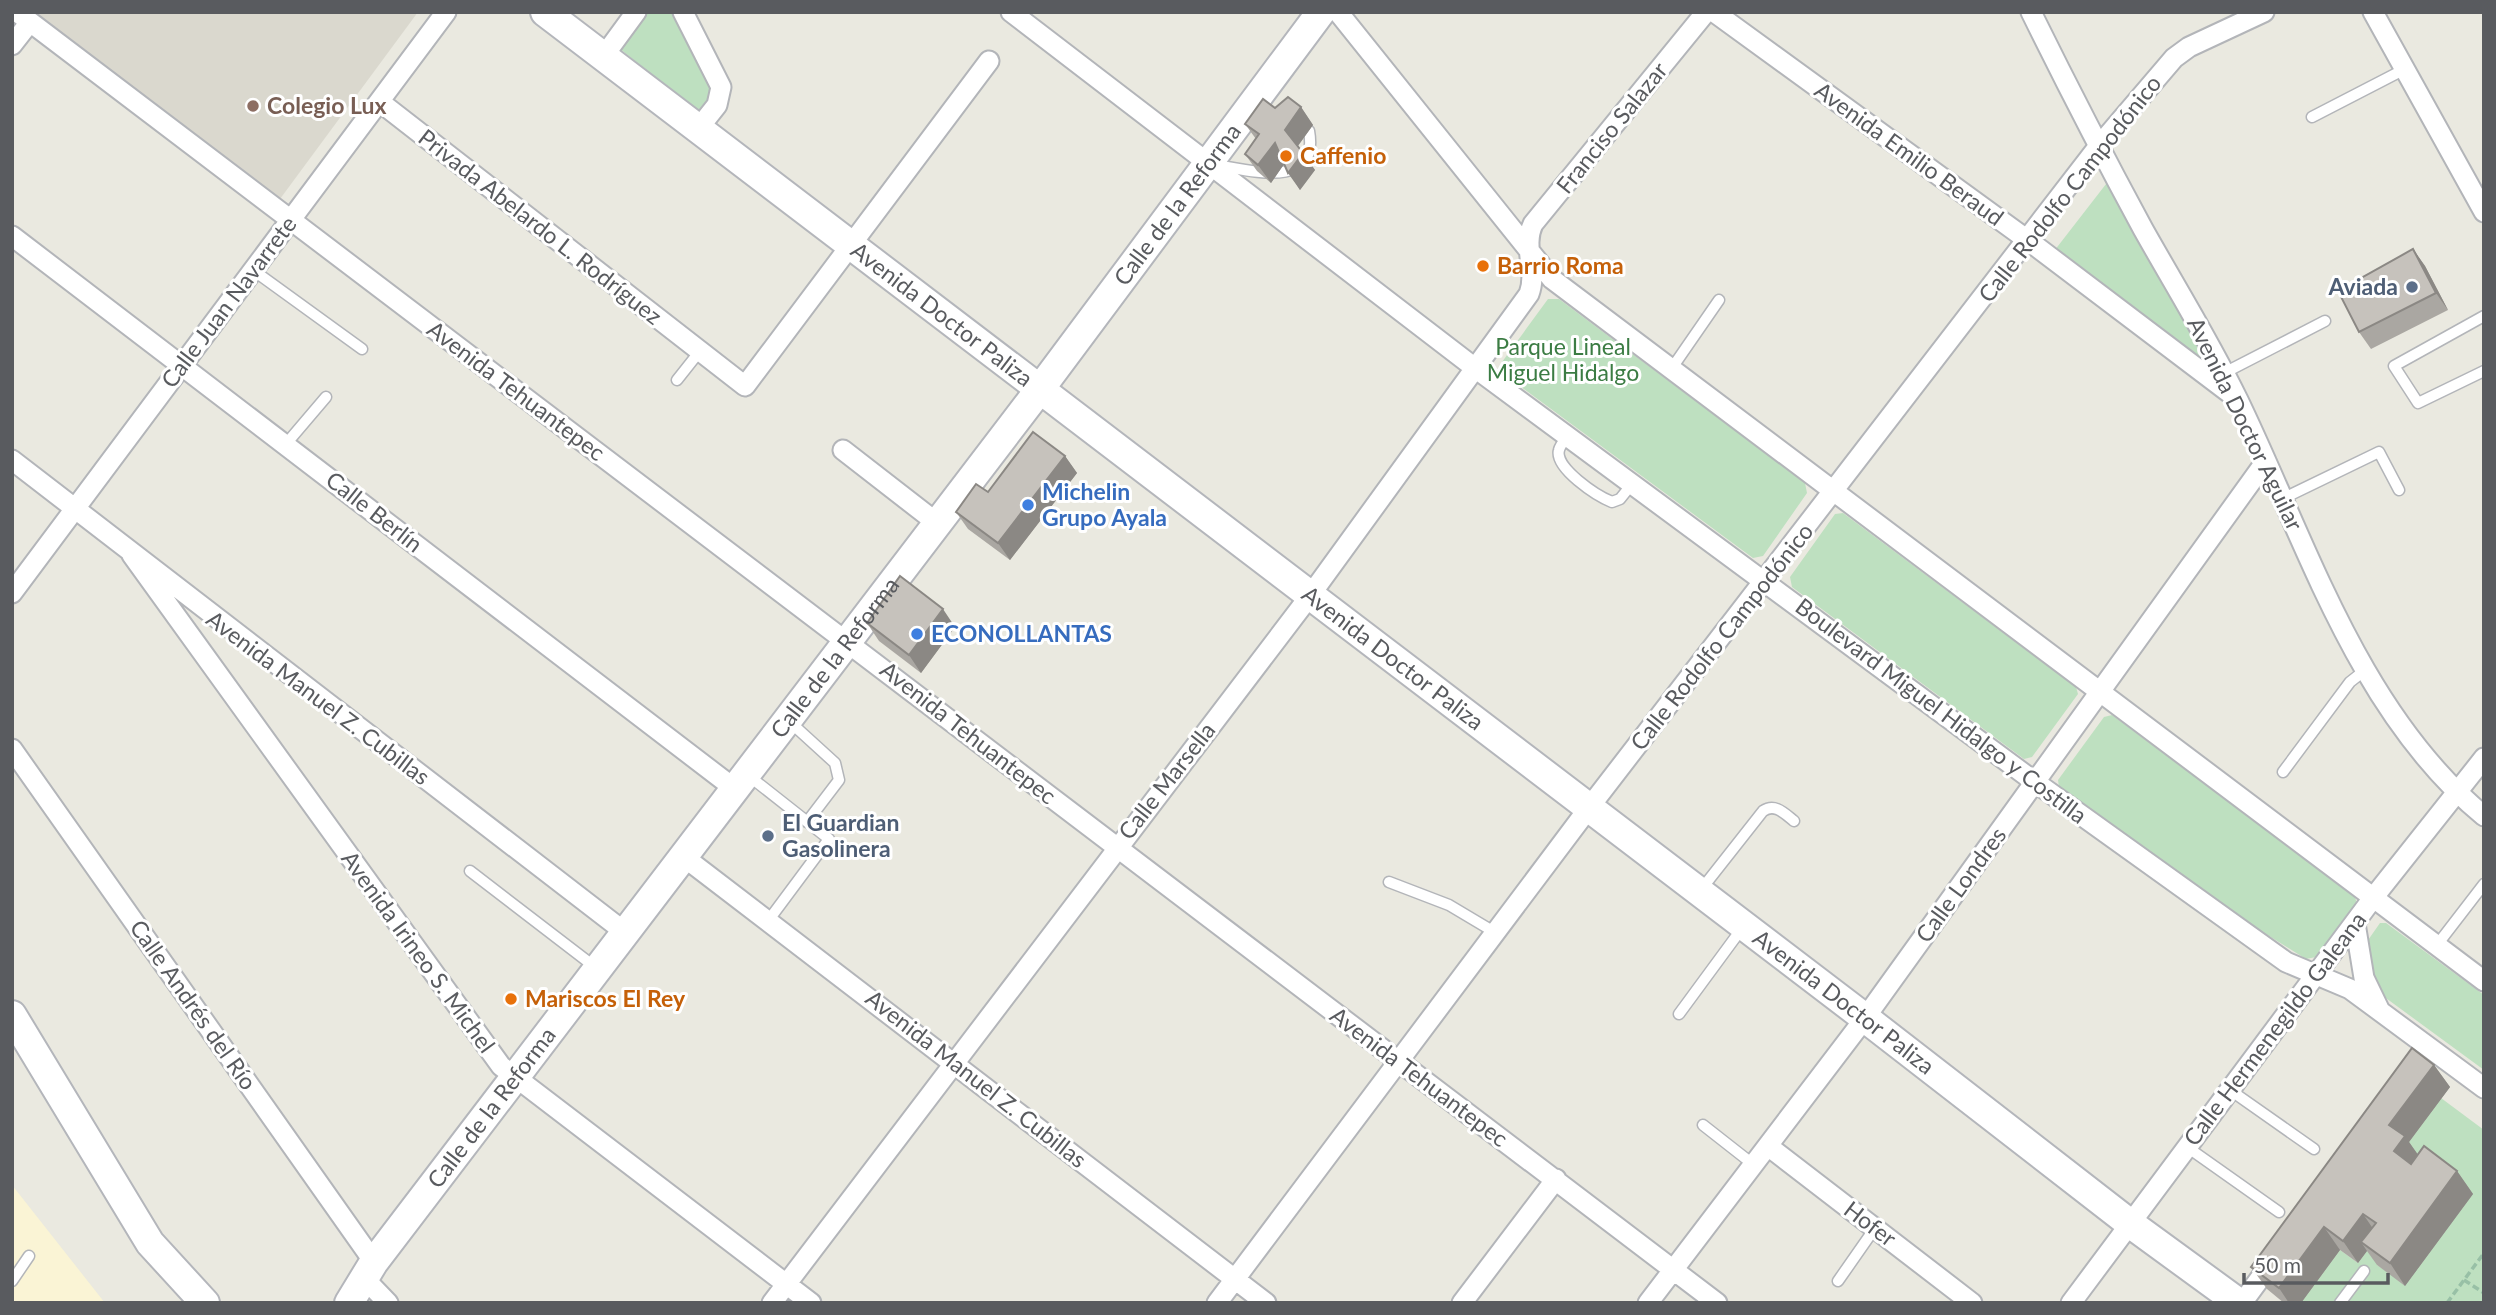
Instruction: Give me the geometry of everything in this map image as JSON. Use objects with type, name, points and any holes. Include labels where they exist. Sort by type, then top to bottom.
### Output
[{"type":"main road","name":"Avenida Doctor Paliza","points":[[545,12],[1309,597],[1865,1018],[2128,1222],[2241,1303]]},
{"type":"main road","name":"Calle de la Reforma","points":[[349,1303],[369,1270],[1040,389],[1208,164],[1265,96],[1321,12]]},
{"type":"main road","points":[[12,1015],[150,1243],[205,1303]]},
{"type":"street","name":"Calle Juan Navarrete","points":[[12,593],[181,363],[446,12]]},
{"type":"street","points":[[603,57],[636,12]]},
{"type":"street","points":[[682,12],[721,87],[718,105],[698,130]]},
{"type":"street","name":"Boulevard Miguel Hidalgo y Costilla","points":[[1011,12],[1475,368],[1766,580],[2035,782],[2286,962],[2316,977],[2350,989],[2380,1011],[2425,1053],[2484,1088]]},
{"type":"street","points":[[1338,12],[1552,279],[2098,693],[2484,981]]},
{"type":"street","name":"Franciso Salazar","points":[[1529,248],[1529,233],[1533,224],[1706,12]]},
{"type":"street","name":"Avenida Emilio Beraud","points":[[1714,12],[2029,241],[2238,399]]},
{"type":"street","name":"Avenida Doctor Aguilar","points":[[2031,12],[2098,147],[2238,399],[2364,671],[2414,743],[2456,793],[2484,816]]},
{"type":"street","name":"Calle Rodolfo Campodónico","points":[[1217,1303],[1588,809],[2029,241],[2098,147],[2174,58],[2189,47],[2264,12]]},
{"type":"street","points":[[2373,12],[2484,212]]},
{"type":"street","points":[[12,45],[24,17]]},
{"type":"street","name":"Avenida Tehuantepec","points":[[24,17],[1717,1303]]},
{"type":"street","points":[[850,244],[989,61]]},
{"type":"street","name":"Privada Abelardo L. Rodríguez","points":[[380,102],[745,386],[850,244]]},
{"type":"street","name":"Calle Berlín","points":[[12,236],[286,444],[741,781]]},
{"type":"street","name":"Calle Marsella","points":[[772,1303],[1309,597],[1529,294],[1534,282],[1529,248]]},
{"type":"street","points":[[843,450],[937,523]]},
{"type":"street","name":"Avenida Manuel Z. Cubillas","points":[[12,460],[626,933]]},
{"type":"street","name":"Calle Londres","points":[[1648,1303],[1865,1018],[2266,461]]},
{"type":"street","name":"Avenida Irineo S. Michel","points":[[132,555],[488,1050],[515,1079],[811,1303]]},
{"type":"street","name":"Calle Andrés del Río","points":[[12,749],[369,1270],[388,1303]]},
{"type":"street","name":"Calle Hermenegildo Galeana","points":[[2070,1303],[2373,898],[2484,758]]},
{"type":"street","name":"Avenida Manuel Z. Cubillas","points":[[684,857],[1266,1303]]},
{"type":"street","points":[[2356,923],[2364,978],[2380,1011]]},
{"type":"street","name":"Hofer","points":[[1768,1146],[1972,1303]]},
{"type":"street","points":[[1462,1303],[1556,1179]]},
{"type":"street","points":[[2241,1303],[2283,1247]]},
{"type":"lane","points":[[2312,117],[2405,69]]},
{"type":"lane","points":[[1208,164],[1280,174],[1293,170],[1304,159],[1311,144],[1308,131],[1293,119]]},
{"type":"lane","points":[[253,270],[362,349]]},
{"type":"lane","points":[[1672,368],[1719,300]]},
{"type":"lane","points":[[2484,316],[2394,366],[2418,403],[2484,371]]},
{"type":"lane","points":[[2224,373],[2325,321]]},
{"type":"lane","points":[[677,380],[700,351]]},
{"type":"lane","points":[[286,444],[326,397]]},
{"type":"lane","points":[[1569,436],[1559,449],[1559,460],[1565,469],[1603,499],[1612,502],[1620,499],[1632,484]]},
{"type":"lane","points":[[2284,499],[2378,452],[2399,490]]},
{"type":"lane","points":[[2283,772],[2350,681],[2364,671]]},
{"type":"lane","points":[[788,719],[835,763],[839,780],[807,822]]},
{"type":"lane","points":[[741,781],[829,839],[768,921]]},
{"type":"lane","points":[[1700,892],[1763,811],[1777,808],[1794,821]]},
{"type":"lane","points":[[470,870],[598,970]]},
{"type":"lane","points":[[1389,882],[1450,905],[1496,933]]},
{"type":"lane","points":[[2437,946],[2484,884]]},
{"type":"lane","points":[[1679,1014],[1743,926]]},
{"type":"lane","points":[[2230,1090],[2314,1149]]},
{"type":"lane","points":[[1703,1125],[1754,1165]]},
{"type":"lane","points":[[2187,1147],[2279,1212]]},
{"type":"lane","points":[[1838,1281],[1875,1228]]},
{"type":"lane","points":[[12,1281],[29,1256]]},
{"type":"lane","points":[[2340,1303],[2364,1271]]},
{"type":"path","points":[[2447,1303],[2484,1253]]},
{"type":"path","points":[[2464,1280],[2484,1293]]},
{"type":"shaded area","name":"Colegio Lux","points":[[34,12],[418,12],[280,199]]},
{"type":"shaded area","points":[[12,1185],[105,1303],[12,1303]]},
{"type":"green space","points":[[646,12],[673,12],[713,81],[715,88],[701,115],[619,48]]},
{"type":"green space","points":[[2113,175],[2218,376],[2051,255]]},
{"type":"green space","name":"Parque Lineal Miguel Hidalgo","points":[[1548,299],[1559,299],[1805,483],[1807,493],[1763,556],[1753,558],[1505,375],[1502,362]]},
{"type":"green space","points":[[1843,513],[2076,687],[2078,694],[2032,757],[2024,759],[1792,587],[1790,577],[1835,514]]},
{"type":"green space","points":[[2112,715],[2354,895],[2357,903],[2316,957],[2306,959],[2211,900],[2059,787],[2058,780],[2104,717]]},
{"type":"green space","points":[[2380,923],[2386,923],[2484,995],[2484,1070],[2379,993],[2372,982],[2366,943]]},
{"type":"green space","points":[[2441,1098],[2484,1130],[2484,1303],[2300,1303],[2340,1250],[2358,1263],[2378,1236],[2377,1265],[2406,1285],[2405,1147]]},
{"type":"building","points":[[1288,97],[1301,107],[1285,130],[1303,153],[1288,173],[1275,143],[1258,165],[1245,154],[1259,134],[1245,124],[1263,99],[1275,108]]},
{"type":"building","points":[[2413,249],[2436,293],[2359,332],[2338,291]]},
{"type":"building","points":[[1033,432],[1065,456],[998,543],[956,512],[976,484],[988,492]]},
{"type":"building","points":[[900,576],[943,609],[909,655],[867,623]]},
{"type":"building","points":[[2412,1048],[2434,1065],[2389,1125],[2405,1136],[2394,1151],[2411,1164],[2424,1146],[2457,1171],[2390,1263],[2361,1242],[2376,1223],[2363,1214],[2343,1241],[2324,1227],[2279,1288],[2251,1267]]},
{"type":"place","name":"Colegio Lux","points":[[253,106]]},
{"type":"place","name":"Caffenio","points":[[1286,156]]},
{"type":"place","name":"Barrio Roma","points":[[1483,266]]},
{"type":"place","name":"Aviada","points":[[2412,287]]},
{"type":"place","name":"Michelin Grupo Ayala","points":[[1028,505]]},
{"type":"place","name":"ECONOLLANTAS","points":[[917,634]]},
{"type":"place","name":"El Guardian Gasolinera","points":[[768,836]]},
{"type":"place","name":"Mariscos El Rey","points":[[511,999]]}]
